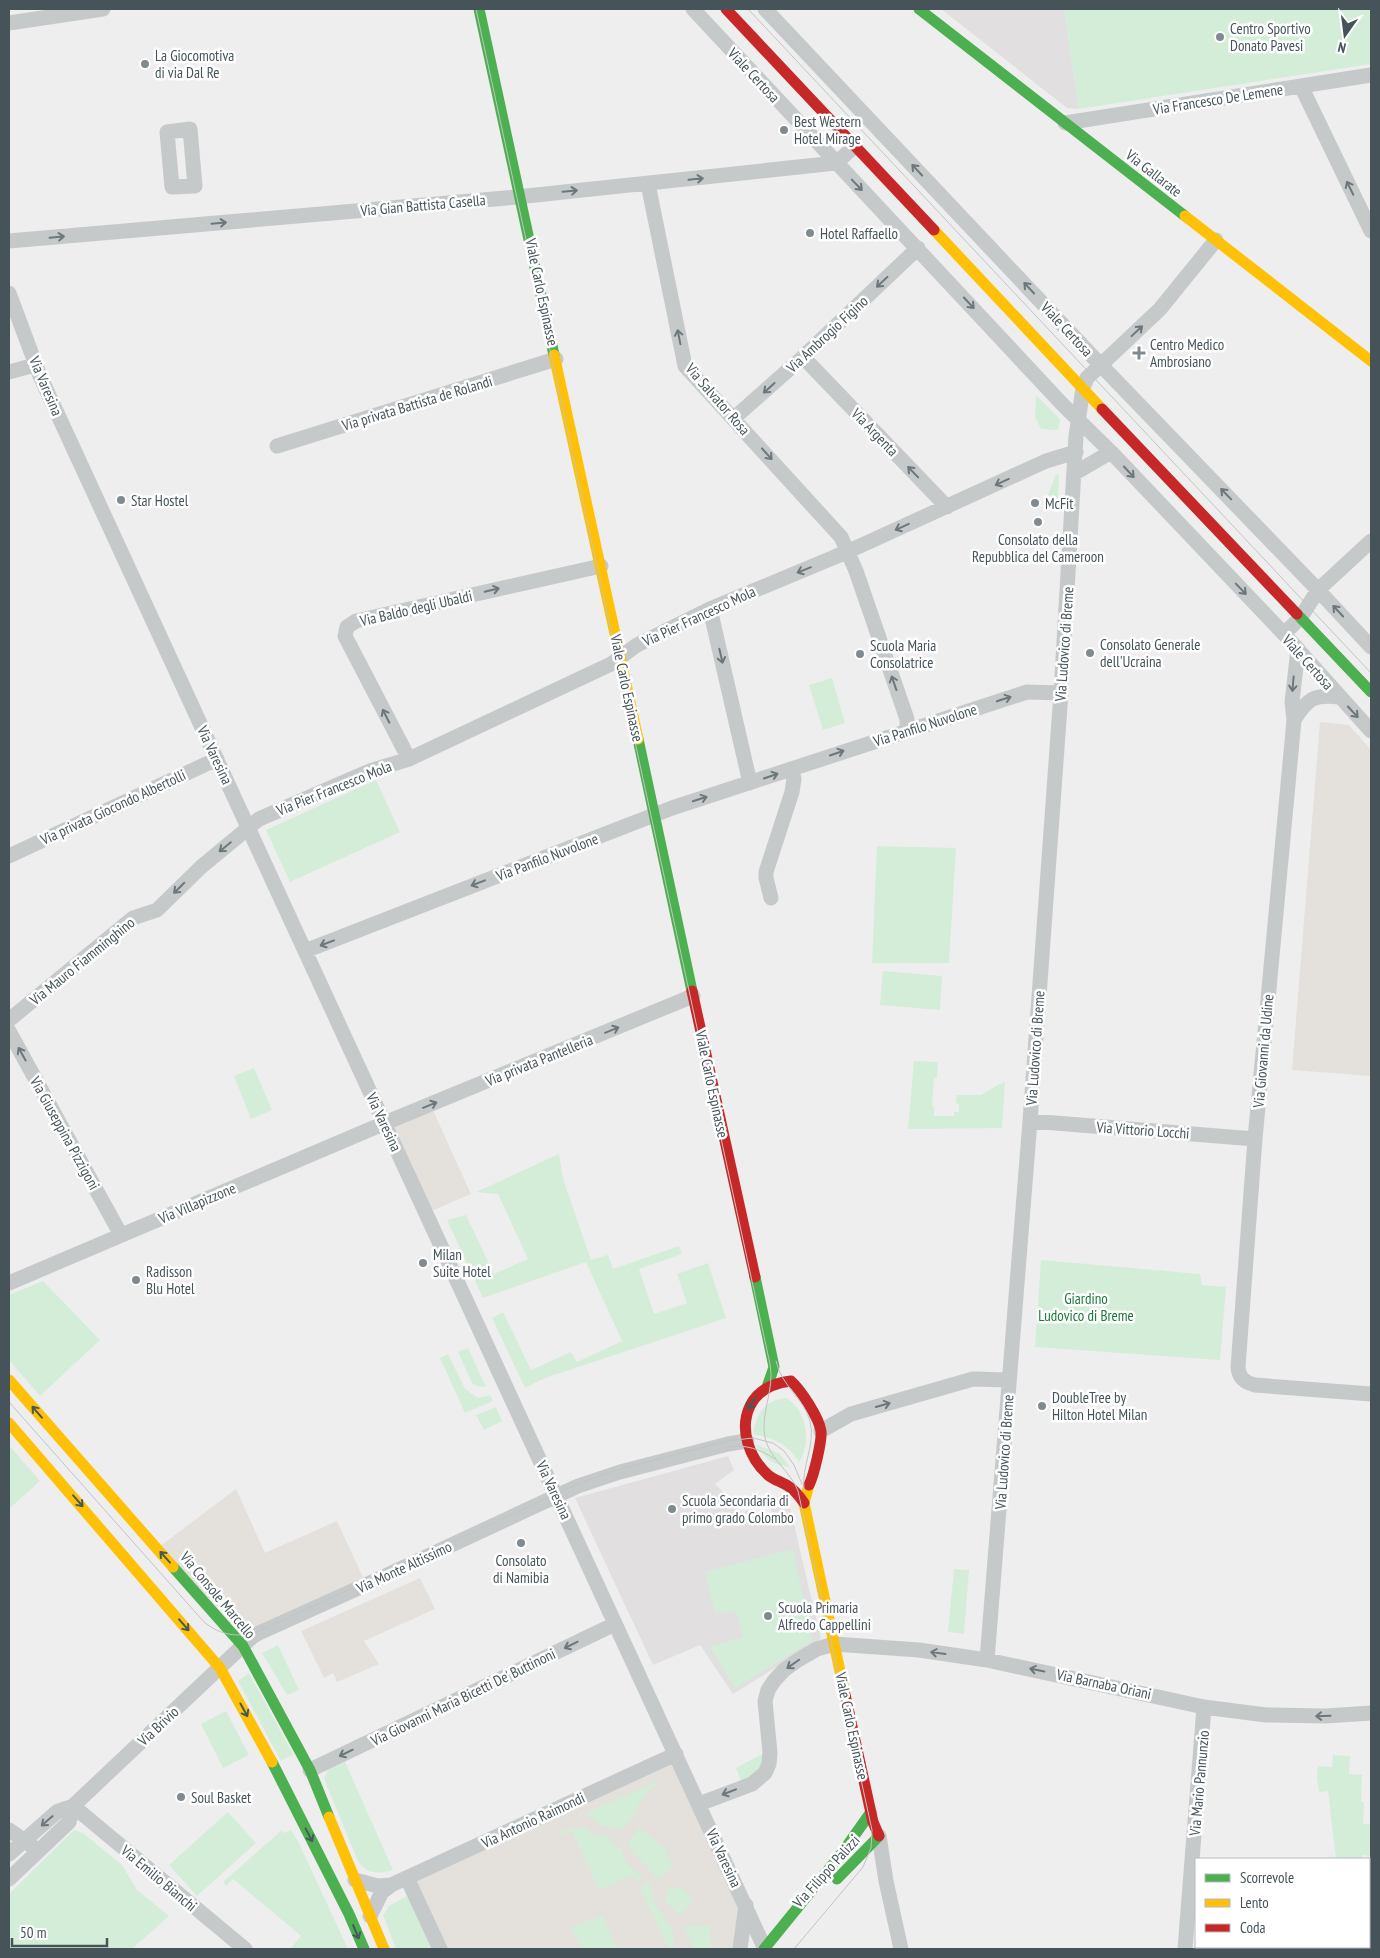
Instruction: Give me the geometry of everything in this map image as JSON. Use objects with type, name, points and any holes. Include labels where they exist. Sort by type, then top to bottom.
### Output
[{"type":"street","points":[[9,23],[103,9]]},
{"type":"street","name":"Viale Carlo Espinasse","points":[[480,9],[774,1367],[768,1387]]},
{"type":"street","name":"Viale Certosa","points":[[693,9],[1078,421],[1111,452],[1284,634],[1371,731]]},
{"type":"street","name":"Viale Certosa","points":[[726,9],[1371,692]]},
{"type":"street","name":"Viale Certosa","points":[[765,9],[1371,647]]},
{"type":"street","name":"Via Gallarate","points":[[919,9],[1216,240],[1369,355]]},
{"type":"street","name":"Via Francesco De Lemene","points":[[1065,123],[1371,75]]},
{"type":"street","points":[[1301,86],[1371,231]]},
{"type":"street","points":[[836,163],[855,146]]},
{"type":"street","name":"Via Gian Battista Casella","points":[[9,242],[648,184],[836,163]]},
{"type":"street","name":"Via Salvator Rosa","points":[[648,184],[685,366],[841,537],[849,551],[907,718],[907,730]]},
{"type":"street","points":[[1078,421],[1083,388],[1087,378],[1160,309],[1216,240]]},
{"type":"street","name":"Via Ambrogio Figino","points":[[734,418],[803,357],[918,248]]},
{"type":"street","name":"Via Varesina","points":[[9,293],[35,365],[765,1949]]},
{"type":"street","name":"Via Argenta","points":[[803,357],[947,507]]},
{"type":"street","name":"Via privata Battista de Rolandi","points":[[277,446],[556,358]]},
{"type":"street","points":[[9,372],[35,365]]},
{"type":"street","name":"Via Ludovico di Breme","points":[[986,1660],[1030,1121],[1061,693],[1078,421]]},
{"type":"street","name":"Via Pier Francesco Mola","points":[[248,828],[260,819],[361,774],[409,759],[620,659],[637,645],[710,609],[849,551],[1046,461],[1076,452]]},
{"type":"street","points":[[1075,473],[1111,452]]},
{"type":"street","points":[[1284,634],[1301,617],[1318,590],[1371,541]]},
{"type":"street","name":"Via Baldo degli Ubaldi","points":[[409,759],[345,636],[347,627],[356,621],[601,566]]},
{"type":"street","points":[[710,609],[750,783]]},
{"type":"street","name":"Via Giovanni da Udine","points":[[1298,649],[1292,702],[1294,720],[1256,1139],[1238,1374],[1243,1380],[1255,1385],[1371,1394]]},
{"type":"street","name":"Via Panfilo Nuvolone","points":[[305,951],[654,814],[1028,692],[1061,693]]},
{"type":"street","points":[[1294,720],[1303,705],[1312,699],[1323,695],[1339,697]]},
{"type":"street","name":"Via privata Giocondo Albertolli","points":[[9,856],[217,759]]},
{"type":"street","points":[[771,898],[766,872],[792,792],[794,779],[791,769]]},
{"type":"street","name":"Via Mauro Fiamminghino","points":[[9,1020],[133,918],[157,910],[201,867],[248,828]]},
{"type":"street","name":"Via privata Pantelleria","points":[[385,1124],[693,996]]},
{"type":"street","name":"Via Giuseppina Pizzigoni","points":[[9,1031],[121,1235]]},
{"type":"street","name":"Via Vittorio Locchi","points":[[1030,1121],[1256,1139]]},
{"type":"street","name":"Via Villapizzone","points":[[9,1283],[385,1124]]},
{"type":"street","points":[[774,1367],[800,1389],[809,1404],[820,1431],[814,1475],[804,1502]]},
{"type":"street","points":[[820,1431],[850,1414],[973,1379],[1009,1380]]},
{"type":"street","name":"Via Console Marcello","points":[[9,1380],[248,1642],[310,1770],[384,1949]]},
{"type":"street","points":[[791,1381],[778,1382],[758,1394],[748,1409],[745,1424],[750,1447],[760,1466],[768,1474],[789,1487],[804,1502]]},
{"type":"street","points":[[9,1423],[220,1668],[262,1742],[345,1906],[364,1949]]},
{"type":"street","name":"Via Monte Altissimo","points":[[248,1642],[578,1486],[620,1472],[728,1444],[750,1447]]},
{"type":"street","points":[[750,1447],[766,1466],[778,1472],[788,1473]]},
{"type":"street","points":[[805,1471],[815,1460]]},
{"type":"street","name":"Viale Carlo Espinasse","points":[[804,1502],[871,1812],[879,1836],[886,1881],[901,1949]]},
{"type":"street","name":"Via Giovanni Maria Bicetti De' Buttinoni","points":[[310,1770],[615,1624]]},
{"type":"street","name":"Via Brivio","points":[[9,1854],[58,1811],[73,1806],[248,1642]]},
{"type":"street","points":[[699,1804],[752,1784],[766,1772],[770,1753],[765,1701],[768,1690],[784,1670],[798,1660],[817,1649],[836,1644]]},
{"type":"street","name":"Via Barnaba Oriani","points":[[836,1644],[919,1650],[986,1660],[1204,1707],[1281,1716],[1371,1713]]},
{"type":"street","name":"Via Mario Pannunzio","points":[[1185,1949],[1204,1707]]},
{"type":"street","name":"Via Antonio Raimondi","points":[[370,1916],[382,1892],[391,1885],[676,1754]]},
{"type":"street","name":"Via Brivio","points":[[9,1879],[69,1822],[73,1806]]},
{"type":"street","name":"Via Emilio Bianchi","points":[[73,1806],[245,1949]]},
{"type":"street","name":"Via Filippo Palizzi","points":[[765,1949],[842,1853],[871,1812]]},
{"type":"street","points":[[9,1830],[39,1850]]},
{"type":"street","name":"Via Filippo Palizzi","points":[[842,1853],[867,1839],[879,1836]]},
{"type":"street","name":"Via Filippo Palizzi","points":[[831,1886],[879,1836]]},
{"type":"street","points":[[407,1878],[440,1949]]},
{"type":"street","name":"Via Antonio Raimondi","points":[[355,1880],[378,1886],[391,1885]]},
{"type":"street","points":[[740,1949],[746,1906]]},
{"type":"street","name":"Via Filippo Palizzi","points":[[765,1949],[782,1944],[812,1908]]},
{"type":"shaded area","points":[[941,9],[1064,9],[1079,109],[1067,108]]},
{"type":"shaded area","points":[[1320,722],[1349,725],[1371,750],[1371,1076],[1292,1070]]},
{"type":"shaded area","points":[[431,1106],[471,1194],[427,1213],[386,1124]]},
{"type":"shaded area","points":[[728,1456],[734,1470],[715,1484],[733,1502],[732,1505],[744,1513],[746,1510],[769,1519],[774,1496],[788,1499],[821,1639],[733,1694],[700,1645],[653,1665],[575,1498]]},
{"type":"shaded area","points":[[236,1489],[265,1553],[337,1521],[366,1584],[259,1628],[242,1632],[159,1547]]},
{"type":"shaded area","points":[[420,1578],[435,1609],[364,1641],[379,1664],[337,1682],[333,1673],[324,1678],[301,1631]]},
{"type":"shaded area","points":[[676,1756],[745,1906],[738,1949],[432,1949],[402,1883]]},
{"type":"green space","name":"Centro Sportivo Donato Pavesi","points":[[1064,9],[1371,9],[1371,64],[1079,109]]},
{"type":"green space","points":[[1036,395],[1060,419],[1057,430],[1041,429],[1035,417]]},
{"type":"green space","points":[[1056,474],[1059,475],[1058,501],[1048,495]]},
{"type":"green space","points":[[832,678],[845,723],[823,730],[809,685]]},
{"type":"green space","points":[[376,780],[400,832],[290,882],[266,830]]},
{"type":"green space","points":[[877,846],[956,848],[949,963],[872,963]]},
{"type":"green space","points":[[883,971],[942,976],[940,1010],[880,1005]]},
{"type":"green space","points":[[914,1061],[938,1062],[937,1078],[934,1078],[932,1107],[934,1107],[934,1116],[954,1116],[954,1112],[959,1112],[959,1104],[956,1103],[957,1095],[981,1095],[1005,1082],[1002,1128],[908,1129]]},
{"type":"green space","points":[[254,1068],[272,1110],[251,1119],[234,1076]]},
{"type":"green space","points":[[559,1154],[563,1179],[591,1260],[608,1255],[613,1269],[679,1246],[682,1254],[639,1269],[654,1314],[687,1303],[677,1274],[708,1263],[726,1318],[545,1378],[525,1388],[492,1318],[503,1312],[531,1370],[571,1352],[577,1362],[622,1341],[586,1262],[483,1298],[447,1220],[466,1215],[494,1274],[528,1259],[498,1194],[476,1192]]},
{"type":"green space","name":"Giardino Ludovico di Breme","points":[[1041,1260],[1200,1274],[1202,1285],[1226,1287],[1220,1360],[1035,1347]]},
{"type":"green space","points":[[43,1281],[100,1340],[40,1396],[9,1360],[9,1295]]},
{"type":"green space","points":[[468,1348],[486,1387],[477,1386],[472,1383],[458,1352]]},
{"type":"green space","points":[[448,1354],[465,1389],[478,1398],[490,1395],[493,1401],[465,1413],[440,1358]]},
{"type":"green space","points":[[786,1398],[799,1410],[805,1427],[805,1446],[799,1462],[785,1446],[753,1434],[756,1420],[763,1409],[772,1402]]},
{"type":"green space","points":[[496,1407],[502,1421],[484,1430],[476,1415]]},
{"type":"green space","points":[[755,1444],[779,1453],[790,1467],[773,1463],[762,1454]]},
{"type":"green space","points":[[9,1445],[40,1481],[9,1509]]},
{"type":"green space","points":[[793,1549],[812,1641],[735,1688],[710,1647],[743,1637],[736,1611],[715,1614],[705,1572]]},
{"type":"green space","points":[[954,1569],[969,1570],[964,1634],[948,1632]]},
{"type":"green space","points":[[278,1645],[299,1690],[287,1695],[262,1653]]},
{"type":"green space","points":[[249,1673],[293,1754],[281,1761],[238,1681]]},
{"type":"green space","points":[[226,1711],[249,1755],[223,1768],[201,1724]]},
{"type":"green space","points":[[764,1753],[760,1768],[751,1776],[741,1781],[736,1768]]},
{"type":"green space","points":[[1333,1755],[1350,1756],[1349,1774],[1362,1775],[1361,1802],[1364,1802],[1363,1824],[1371,1824],[1371,1856],[1336,1858],[1328,1791],[1319,1792],[1317,1777],[1318,1766],[1332,1767]]},
{"type":"green space","points":[[345,1762],[393,1870],[383,1873],[369,1871],[358,1861],[324,1779],[328,1770]]},
{"type":"green space","points":[[656,1782],[657,1785],[646,1794],[631,1819],[621,1830],[602,1826],[586,1813]]},
{"type":"green space","points":[[228,1812],[256,1843],[197,1896],[169,1865]]},
{"type":"green space","points":[[585,1828],[594,1835],[607,1835],[615,1846],[622,1849],[626,1863],[643,1878],[637,1882],[634,1875],[599,1890],[572,1831],[558,1837],[563,1830]]},
{"type":"green space","points":[[639,1828],[665,1848],[672,1868],[658,1879],[631,1850],[629,1842]]},
{"type":"green space","points":[[74,1830],[83,1833],[122,1865],[137,1890],[169,1916],[132,1949],[9,1949],[9,1894]]},
{"type":"green space","points":[[282,1830],[284,1833],[291,1830],[298,1841],[348,1949],[290,1949],[301,1936],[233,1879],[226,1886],[223,1882]]},
{"type":"green space","points":[[1370,1876],[1371,1949],[1362,1949],[1370,1948]]},
{"type":"green space","points":[[648,1883],[651,1885],[653,1902],[672,1928],[674,1949],[669,1949],[640,1888]]},
{"type":"green space","points":[[669,1886],[684,1889],[693,1902],[680,1915],[665,1901]]},
{"type":"green space","points":[[407,1896],[432,1949],[396,1949],[383,1915],[389,1906]]},
{"type":"green space","points":[[602,1915],[617,1949],[583,1949],[571,1928]]},
{"type":"green space","points":[[709,1925],[711,1948],[695,1949],[683,1927]]},
{"type":"tram line","points":[[476,9],[770,1364],[771,1383],[764,1419],[765,1438],[771,1452],[791,1478],[798,1491],[872,1830],[871,1848],[863,1867],[794,1949]]},
{"type":"tram line","points":[[748,9],[1371,673]]},
{"type":"tram line","points":[[780,32],[837,93]]},
{"type":"tram line","points":[[776,1361],[783,1378],[803,1405],[810,1421],[811,1439],[804,1490]]},
{"type":"tram line","points":[[9,1402],[204,1622],[216,1630],[236,1635],[257,1632],[582,1482],[617,1470],[727,1441],[753,1438],[773,1443],[784,1451],[794,1465],[802,1484]]},
{"type":"tram line","points":[[728,1447],[752,1448],[764,1452],[775,1459]]},
{"type":"traffic: fast","points":[[479,9],[554,355]]},
{"type":"traffic: fast","points":[[919,9],[1185,216]]},
{"type":"traffic: fast","points":[[1297,614],[1371,692]]},
{"type":"traffic: fast","points":[[638,739],[692,991]]},
{"type":"traffic: fast","points":[[755,1277],[774,1367],[767,1387]]},
{"type":"traffic: fast","points":[[173,1567],[243,1646],[310,1770],[329,1817]]},
{"type":"traffic: fast","points":[[272,1762],[349,1914],[364,1949]]},
{"type":"traffic: fast","points":[[764,1949],[842,1853],[871,1812]]},
{"type":"traffic: fast","points":[[837,1879],[879,1836]]},
{"type":"traffic: slow","points":[[1185,216],[1371,361]]},
{"type":"traffic: slow","points":[[934,230],[1102,409]]},
{"type":"traffic: slow","points":[[554,355],[638,739]]},
{"type":"traffic: slow","points":[[9,1380],[173,1567]]},
{"type":"traffic: slow","points":[[9,1423],[220,1668],[272,1762]]},
{"type":"traffic: slow","points":[[809,1485],[804,1503],[844,1690]]},
{"type":"traffic: slow","points":[[329,1817],[384,1949]]},
{"type":"traffic: jam","points":[[726,9],[934,230]]},
{"type":"traffic: jam","points":[[1102,409],[1297,614]]},
{"type":"traffic: jam","points":[[692,991],[755,1277]]},
{"type":"traffic: jam","points":[[804,1503],[793,1490],[770,1477],[761,1468],[748,1443],[746,1433],[747,1415],[753,1400],[762,1391],[779,1383],[791,1381],[809,1404],[820,1425],[819,1450],[809,1485]]},
{"type":"traffic: jam","points":[[844,1690],[873,1822],[879,1836]]},
{"type":"place","name":"Centro Sportivo Donato Pavesi","points":[[1220,37]]},
{"type":"place","name":"La Giocomotiva di via Dal Re","points":[[145,64]]},
{"type":"place","name":"Best Western Hotel Mirage","points":[[784,130]]},
{"type":"place","name":"Hotel Raffaello","points":[[810,233]]},
{"type":"place","name":"Centro Medico Ambrosiano","points":[[1139,353]]},
{"type":"place","name":"Star Hostel","points":[[121,500]]},
{"type":"place","name":"McFit","points":[[1035,503]]},
{"type":"place","name":"Consolato della Repubblica del Cameroon","points":[[1038,522]]},
{"type":"place","name":"Consolato Generale dell'Ucraina","points":[[1090,653]]},
{"type":"place","name":"Scuola Maria Consolatrice","points":[[860,654]]},
{"type":"place","name":"Milan Suite Hotel","points":[[423,1263]]},
{"type":"place","name":"Radisson Blu Hotel","points":[[136,1280]]},
{"type":"place","name":"DoubleTree by Hilton Hotel Milan","points":[[1042,1406]]},
{"type":"place","name":"Scuola Secondaria di primo grado Colombo","points":[[672,1509]]},
{"type":"place","name":"Consolato di Namibia","points":[[521,1543]]},
{"type":"place","name":"Scuola Primaria Alfredo Cappellini","points":[[768,1616]]},
{"type":"place","name":"Soul Basket","points":[[181,1797]]}]
